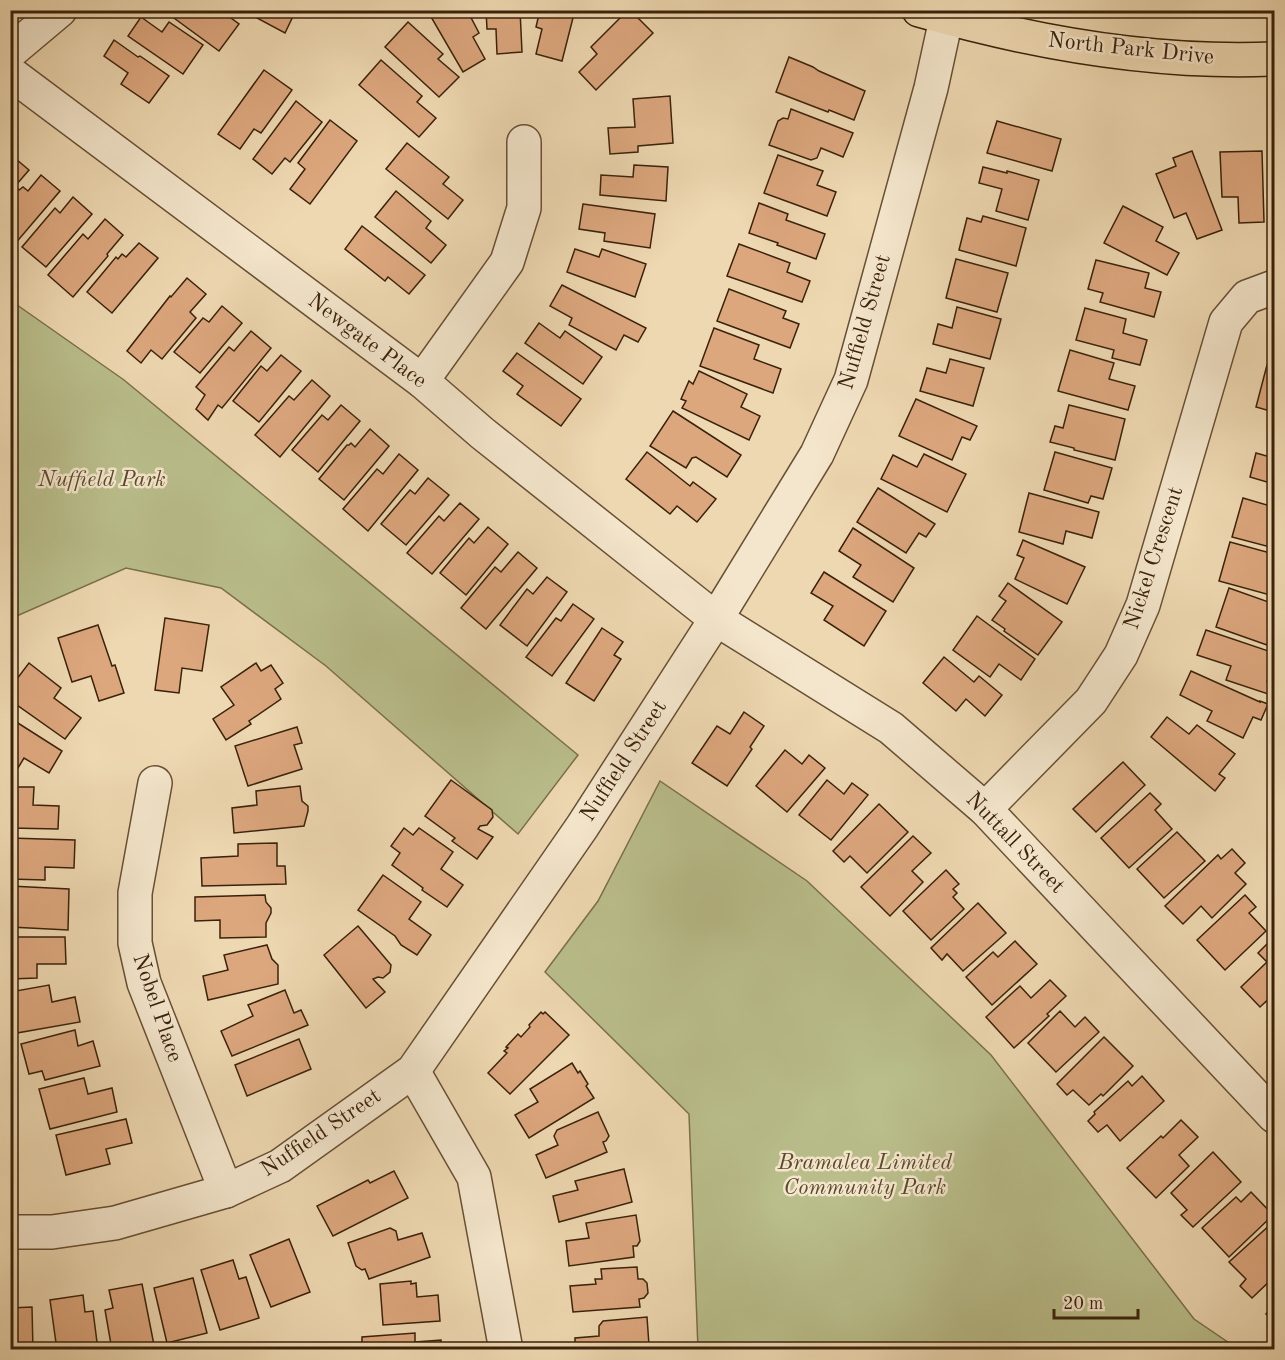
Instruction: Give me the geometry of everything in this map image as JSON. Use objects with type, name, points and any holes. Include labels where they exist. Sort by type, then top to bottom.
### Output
[{"type":"main road","name":"North Park Drive","points":[[938,13],[1031,38],[1093,48],[1156,56],[1244,61],[1275,59]]},
{"type":"street","points":[[10,52],[60,10]]},
{"type":"street","name":"Nuffield Street","points":[[10,1232],[52,1232],[115,1223],[225,1191],[280,1166],[413,1071],[582,827],[716,619],[817,454],[851,381],[931,88],[938,13]]},
{"type":"street","name":"Newgate Place","points":[[10,73],[422,381],[482,433],[716,619]]},
{"type":"street","points":[[422,381],[507,262],[524,208],[524,141]]},
{"type":"street","name":"Nickel Crescent","points":[[985,808],[1091,701],[1121,655],[1143,605],[1226,322],[1247,297],[1275,287]]},
{"type":"street","name":"Nuttall Street","points":[[716,619],[891,728],[985,808],[1275,1116]]},
{"type":"street","name":"Nobel Place","points":[[155,783],[135,893],[135,943],[144,983],[225,1191]]},
{"type":"street","points":[[413,1071],[474,1177],[506,1350]]},
{"type":"green space","name":"Nuffield Park","points":[[10,300],[124,380],[578,755],[518,834],[326,666],[221,588],[126,568],[19,615],[11,615]]},
{"type":"green space","name":"Bramalea Limited Community Park","points":[[660,781],[807,881],[991,1055],[1194,1319],[1238,1349],[698,1349],[689,1114],[545,972],[598,901]]},
{"type":"building","points":[[163,10],[220,10],[239,24],[219,51]]},
{"type":"building","points":[[242,10],[296,10],[285,33]]},
{"type":"building","points":[[427,10],[467,10],[479,33],[473,37],[485,59],[463,72]]},
{"type":"building","points":[[486,10],[520,10],[522,52],[497,54],[496,29],[487,29]]},
{"type":"building","points":[[540,10],[575,10],[562,61],[536,54],[542,29],[536,27]]},
{"type":"building","points":[[628,10],[653,33],[596,90],[579,72],[597,54],[591,47]]},
{"type":"building","points":[[141,17],[162,32],[169,22],[203,45],[183,74],[128,36]]},
{"type":"building","points":[[408,22],[443,54],[438,59],[459,77],[439,97],[385,47]]},
{"type":"building","points":[[114,40],[169,76],[149,103],[121,84],[128,73],[104,56]]},
{"type":"building","points":[[789,57],[865,91],[854,120],[776,92]]},
{"type":"building","points":[[381,60],[422,96],[417,102],[436,118],[419,137],[359,85]]},
{"type":"building","points":[[264,70],[292,90],[261,133],[254,129],[240,149],[218,134]]},
{"type":"building","points":[[670,96],[673,143],[638,146],[638,152],[610,154],[608,128],[635,127],[633,99]]},
{"type":"building","points":[[296,101],[322,122],[290,162],[285,158],[272,174],[253,159]]},
{"type":"building","points":[[791,109],[853,133],[843,157],[821,148],[817,158],[811,160],[769,145],[778,121],[783,118],[788,119]]},
{"type":"building","points":[[330,120],[357,141],[310,204],[290,189],[305,169],[298,163]]},
{"type":"building","points":[[997,121],[1061,139],[1052,171],[987,153]]},
{"type":"building","points":[[407,143],[449,177],[443,184],[463,200],[448,219],[386,169]]},
{"type":"building","points":[[1192,151],[1222,230],[1197,239],[1186,213],[1174,218],[1156,174],[1176,166],[1173,158]]},
{"type":"building","points":[[1262,151],[1264,222],[1239,223],[1238,197],[1222,197],[1220,152]]},
{"type":"building","points":[[10,154],[29,170],[10,192]]},
{"type":"building","points":[[778,155],[823,171],[817,185],[836,192],[827,216],[764,193]]},
{"type":"building","points":[[634,165],[668,167],[666,201],[600,195],[601,175],[633,177]]},
{"type":"building","points":[[983,167],[1039,180],[1028,220],[996,211],[1002,189],[979,183]]},
{"type":"building","points":[[1270,169],[1274,169],[1274,223],[1272,223]]},
{"type":"building","points":[[41,175],[60,191],[14,245],[10,242],[10,198],[23,187],[28,191]]},
{"type":"building","points":[[396,191],[431,221],[426,228],[446,245],[431,263],[375,217]]},
{"type":"building","points":[[73,197],[92,214],[46,267],[22,247],[55,208],[60,213]]},
{"type":"building","points":[[759,203],[788,214],[786,220],[825,234],[816,259],[749,233]]},
{"type":"building","points":[[583,204],[655,214],[650,248],[604,241],[605,233],[579,229]]},
{"type":"building","points":[[1123,206],[1163,227],[1156,241],[1179,253],[1167,275],[1104,243]]},
{"type":"building","points":[[983,216],[1026,228],[1016,266],[959,250],[967,218],[981,222]]},
{"type":"building","points":[[105,219],[123,235],[73,297],[48,275],[83,234],[88,239]]},
{"type":"building","points":[[362,226],[425,275],[409,294],[388,277],[385,281],[345,249]]},
{"type":"building","points":[[139,243],[158,258],[112,313],[87,292],[116,257],[118,259],[122,254],[126,257]]},
{"type":"building","points":[[739,244],[790,263],[787,272],[810,281],[802,302],[727,276]]},
{"type":"building","points":[[575,249],[599,257],[602,249],[646,264],[635,297],[567,272]]},
{"type":"building","points":[[956,259],[1008,273],[997,312],[946,298]]},
{"type":"building","points":[[1096,260],[1149,273],[1145,288],[1161,292],[1154,317],[1100,302],[1103,293],[1088,289]]},
{"type":"building","points":[[187,278],[206,294],[190,312],[196,318],[162,359],[151,350],[141,363],[127,351]]},
{"type":"building","points":[[562,285],[646,328],[638,342],[624,335],[616,350],[569,325],[572,318],[550,306]]},
{"type":"building","points":[[729,289],[786,311],[783,318],[799,324],[790,348],[717,321]]},
{"type":"building","points":[[222,306],[242,323],[200,373],[174,352],[203,318],[209,322]]},
{"type":"building","points":[[957,307],[1001,319],[990,359],[933,344],[938,324],[952,328]]},
{"type":"building","points":[[1085,308],[1126,319],[1123,333],[1147,340],[1140,365],[1112,358],[1114,350],[1076,340]]},
{"type":"building","points":[[539,323],[560,338],[565,331],[602,357],[583,384],[525,343]]},
{"type":"building","points":[[714,328],[759,345],[754,359],[781,369],[773,393],[700,366]]},
{"type":"building","points":[[251,331],[271,348],[222,408],[218,405],[208,420],[196,409],[205,395],[196,387],[229,347],[234,351]]},
{"type":"building","points":[[1070,350],[1114,363],[1109,379],[1135,386],[1128,410],[1058,391]]},
{"type":"building","points":[[517,353],[581,399],[561,426],[517,394],[523,386],[503,371]]},
{"type":"building","points":[[281,355],[301,371],[259,422],[233,401],[261,366],[267,371]]},
{"type":"building","points":[[950,359],[984,368],[973,406],[920,391],[927,368],[946,373]]},
{"type":"building","points":[[1267,365],[1274,367],[1274,412],[1256,407]]},
{"type":"building","points":[[699,371],[747,394],[741,407],[760,416],[749,440],[682,408],[686,401],[681,399],[689,381],[693,384]]},
{"type":"building","points":[[312,380],[330,396],[280,457],[255,435],[289,396],[294,400]]},
{"type":"building","points":[[916,399],[977,426],[970,440],[962,437],[952,460],[899,436]]},
{"type":"building","points":[[341,405],[360,421],[318,472],[292,450],[322,415],[328,420]]},
{"type":"building","points":[[1069,405],[1125,419],[1115,460],[1050,442],[1055,426],[1063,428]]},
{"type":"building","points":[[673,411],[741,455],[727,477],[696,457],[692,458],[686,468],[650,446]]},
{"type":"building","points":[[370,429],[389,446],[344,500],[319,479],[347,445],[351,443],[355,447]]},
{"type":"building","points":[[647,452],[690,486],[693,482],[716,499],[697,522],[677,506],[670,514],[626,479]]},
{"type":"building","points":[[1055,452],[1112,468],[1103,499],[1091,496],[1088,503],[1044,490]]},
{"type":"building","points":[[1256,453],[1274,458],[1274,484],[1250,477]]},
{"type":"building","points":[[399,454],[418,470],[368,531],[343,509],[377,469],[383,474]]},
{"type":"building","points":[[924,454],[966,474],[947,512],[881,479],[893,455],[917,467]]},
{"type":"building","points":[[428,478],[449,495],[406,545],[381,524],[410,490],[415,494]]},
{"type":"building","points":[[878,488],[935,524],[926,537],[919,533],[906,553],[857,522]]},
{"type":"building","points":[[1029,493],[1099,512],[1092,538],[1066,531],[1063,544],[1019,532]]},
{"type":"building","points":[[1243,498],[1274,507],[1274,548],[1232,537]]},
{"type":"building","points":[[460,503],[479,519],[432,574],[407,553],[439,516],[444,521]]},
{"type":"building","points":[[488,527],[508,544],[466,595],[440,573],[469,538],[474,543]]},
{"type":"building","points":[[853,528],[914,568],[893,602],[853,577],[861,565],[839,551]]},
{"type":"building","points":[[1023,540],[1085,567],[1067,604],[1015,579],[1024,558],[1017,555]]},
{"type":"building","points":[[1230,542],[1274,554],[1274,596],[1219,581]]},
{"type":"building","points":[[518,552],[537,568],[486,629],[461,608],[495,567],[501,572]]},
{"type":"building","points":[[824,572],[886,611],[864,646],[824,620],[833,606],[811,593]]},
{"type":"building","points":[[547,577],[567,592],[527,646],[500,625],[527,589],[533,594]]},
{"type":"building","points":[[1008,583],[1062,622],[1038,655],[992,620],[1006,601],[999,596]]},
{"type":"building","points":[[1229,588],[1274,604],[1274,624],[1267,645],[1216,627]]},
{"type":"building","points":[[573,604],[594,619],[552,676],[526,657],[556,618],[561,621]]},
{"type":"building","points":[[977,616],[1035,659],[1021,680],[999,664],[990,677],[953,650]]},
{"type":"building","points":[[165,618],[209,625],[202,671],[182,668],[179,693],[155,690]]},
{"type":"building","points":[[98,625],[124,693],[99,701],[91,676],[72,682],[58,638]]},
{"type":"building","points":[[602,628],[623,642],[614,655],[621,659],[594,701],[566,683]]},
{"type":"building","points":[[1206,630],[1274,653],[1274,671],[1271,670],[1267,681],[1274,684],[1274,696],[1226,680],[1231,666],[1197,655]]},
{"type":"building","points":[[944,657],[974,682],[979,676],[1002,695],[985,716],[966,699],[956,711],[923,683]]},
{"type":"building","points":[[29,663],[61,688],[54,698],[81,718],[65,739],[10,700],[10,688]]},
{"type":"building","points":[[256,663],[261,671],[271,665],[283,683],[275,689],[281,699],[249,721],[251,724],[226,740],[213,719],[234,705],[221,687]]},
{"type":"building","points":[[1191,671],[1268,704],[1261,720],[1253,717],[1243,738],[1207,721],[1212,711],[1180,695]]},
{"type":"building","points":[[744,712],[764,726],[750,747],[752,749],[727,786],[692,763],[717,726],[730,734]]},
{"type":"building","points":[[1167,717],[1189,734],[1197,725],[1235,754],[1219,774],[1225,778],[1215,791],[1151,737]]},
{"type":"building","points":[[10,718],[62,751],[49,773],[24,758],[18,768],[10,763]]},
{"type":"building","points":[[297,727],[302,743],[294,745],[302,769],[248,786],[235,746]]},
{"type":"building","points":[[785,750],[802,764],[809,755],[825,768],[787,812],[756,786]]},
{"type":"building","points":[[1123,762],[1145,785],[1096,832],[1073,809]]},
{"type":"building","points":[[451,780],[492,810],[493,817],[487,825],[480,826],[478,829],[493,837],[477,859],[452,841],[455,838],[425,816]]},
{"type":"building","points":[[827,780],[844,794],[852,783],[868,795],[831,840],[799,815]]},
{"type":"building","points":[[300,786],[302,801],[308,806],[304,826],[234,833],[232,808],[257,805],[256,791]]},
{"type":"building","points":[[10,787],[34,787],[33,805],[59,806],[58,829],[10,828]]},
{"type":"building","points":[[1150,793],[1161,804],[1155,810],[1172,829],[1129,868],[1101,838]]},
{"type":"building","points":[[879,804],[908,832],[867,873],[850,856],[844,862],[833,851]]},
{"type":"building","points":[[404,828],[413,835],[419,828],[453,852],[441,869],[463,885],[447,907],[392,865],[400,853],[391,846]]},
{"type":"building","points":[[1177,832],[1205,861],[1164,898],[1137,869]]},
{"type":"building","points":[[913,836],[931,853],[912,871],[923,882],[890,916],[861,887]]},
{"type":"building","points":[[10,838],[75,840],[74,868],[45,867],[45,880],[10,879]]},
{"type":"building","points":[[277,843],[277,866],[285,866],[286,884],[202,886],[201,858],[238,856],[238,844]]},
{"type":"building","points":[[1232,849],[1245,863],[1235,873],[1246,884],[1212,918],[1201,906],[1183,924],[1165,906],[1218,855],[1221,859]]},
{"type":"building","points":[[946,870],[959,884],[953,889],[957,893],[953,897],[964,909],[931,940],[903,911]]},
{"type":"building","points":[[383,875],[421,902],[409,919],[431,935],[417,955],[358,910]]},
{"type":"building","points":[[10,886],[69,889],[68,930],[10,927]]},
{"type":"building","points":[[265,895],[266,902],[271,908],[266,923],[266,937],[220,938],[220,920],[195,921],[195,897]]},
{"type":"building","points":[[1245,895],[1256,907],[1249,913],[1266,931],[1225,970],[1197,940]]},
{"type":"building","points":[[978,903],[1006,933],[963,971],[947,954],[942,960],[931,948]]},
{"type":"building","points":[[358,926],[391,965],[390,972],[383,978],[373,979],[385,992],[366,1008],[324,955]]},
{"type":"building","points":[[10,937],[65,937],[66,964],[37,964],[37,978],[10,979]]},
{"type":"building","points":[[1274,937],[1274,994],[1260,1007],[1241,987],[1267,962],[1258,953]]},
{"type":"building","points":[[1015,941],[1037,964],[992,1005],[966,977],[993,952],[998,957]]},
{"type":"building","points":[[267,945],[272,959],[278,965],[278,984],[208,1000],[203,976],[228,970],[224,955]]},
{"type":"building","points":[[1050,980],[1066,996],[1047,1014],[1049,1016],[1014,1048],[986,1017],[1020,986],[1031,998]]},
{"type":"building","points":[[49,985],[52,1002],[75,997],[80,1022],[11,1034],[10,992]]},
{"type":"building","points":[[285,990],[294,1013],[301,1010],[308,1025],[232,1056],[221,1031],[253,1016],[248,1005]]},
{"type":"building","points":[[1060,1011],[1075,1027],[1085,1017],[1099,1032],[1056,1072],[1028,1043]]},
{"type":"building","points":[[541,1012],[543,1014],[545,1012],[569,1035],[510,1094],[488,1073],[507,1053],[504,1051],[508,1048],[506,1047],[518,1034],[521,1037]]},
{"type":"building","points":[[75,1030],[78,1046],[93,1041],[100,1066],[45,1080],[42,1071],[29,1074],[21,1044]]},
{"type":"building","points":[[1104,1037],[1133,1066],[1103,1096],[1101,1094],[1089,1105],[1073,1090],[1067,1095],[1057,1084]]},
{"type":"building","points":[[299,1039],[311,1069],[247,1096],[235,1065]]},
{"type":"building","points":[[572,1063],[578,1073],[580,1071],[594,1098],[529,1138],[515,1115],[538,1102],[530,1089]]},
{"type":"building","points":[[1142,1076],[1164,1101],[1120,1141],[1107,1125],[1098,1132],[1088,1121],[1095,1114],[1094,1112],[1128,1081],[1132,1086]]},
{"type":"building","points":[[84,1078],[88,1094],[112,1088],[117,1112],[50,1129],[39,1089]]},
{"type":"building","points":[[598,1112],[609,1136],[603,1142],[607,1152],[546,1178],[536,1155],[558,1145],[554,1136],[557,1130]]},
{"type":"building","points":[[126,1119],[132,1143],[106,1149],[110,1164],[66,1175],[56,1135]]},
{"type":"building","points":[[1181,1120],[1198,1137],[1179,1155],[1189,1166],[1156,1198],[1127,1168]]},
{"type":"building","points":[[1213,1152],[1241,1182],[1193,1227],[1181,1215],[1187,1210],[1171,1193]]},
{"type":"building","points":[[624,1169],[632,1202],[559,1222],[553,1196],[578,1190],[575,1181]]},
{"type":"building","points":[[394,1171],[408,1198],[333,1236],[317,1206],[368,1180],[370,1183]]},
{"type":"building","points":[[1251,1192],[1273,1215],[1229,1257],[1202,1228],[1236,1197],[1241,1202]]},
{"type":"building","points":[[636,1215],[640,1241],[637,1246],[633,1246],[634,1257],[569,1266],[566,1241],[589,1238],[586,1223]]},
{"type":"building","points":[[1272,1223],[1274,1226],[1274,1277],[1252,1298],[1240,1286],[1246,1279],[1229,1262]]},
{"type":"building","points":[[390,1228],[396,1231],[398,1240],[422,1233],[430,1257],[369,1279],[365,1269],[362,1270],[356,1266],[348,1243]]},
{"type":"building","points":[[289,1239],[310,1292],[271,1307],[250,1255]]},
{"type":"building","points":[[233,1260],[239,1279],[246,1277],[259,1318],[220,1330],[201,1270]]},
{"type":"building","points":[[637,1267],[638,1279],[643,1279],[647,1283],[648,1293],[644,1298],[639,1299],[640,1307],[573,1312],[570,1286],[596,1284],[595,1279],[602,1279],[601,1269]]},
{"type":"building","points":[[193,1278],[207,1333],[167,1343],[154,1288]]},
{"type":"building","points":[[411,1281],[411,1284],[416,1283],[417,1297],[438,1295],[440,1321],[383,1325],[380,1284]]},
{"type":"building","points":[[142,1284],[154,1345],[145,1347],[146,1350],[112,1350],[105,1310],[113,1308],[109,1290]]},
{"type":"building","points":[[83,1295],[85,1312],[93,1311],[98,1350],[57,1350],[50,1300]]},
{"type":"building","points":[[1274,1305],[1274,1321],[1266,1314]]},
{"type":"building","points":[[32,1307],[33,1350],[10,1350],[10,1308]]},
{"type":"building","points":[[647,1317],[649,1345],[642,1350],[575,1350],[575,1338],[599,1336],[599,1326],[603,1321]]},
{"type":"building","points":[[415,1333],[415,1342],[441,1340],[441,1350],[362,1350],[362,1337]]}]
